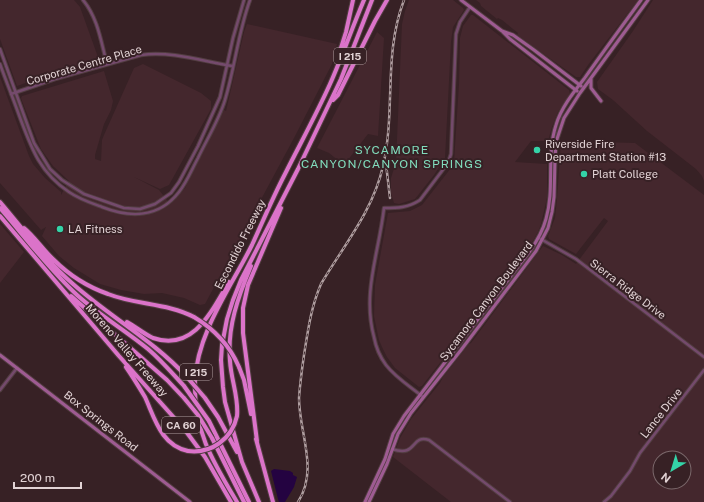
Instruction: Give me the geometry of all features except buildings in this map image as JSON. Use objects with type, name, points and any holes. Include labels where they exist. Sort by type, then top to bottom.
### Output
[{"type":"highway","points":[[330,83],[346,32],[353,0]]},
{"type":"highway","name":"Escondido Freeway","points":[[237,502],[210,454],[196,410],[195,379],[202,343],[215,314],[251,246],[284,175],[312,122],[330,83],[364,0]]},
{"type":"highway","name":"Escondido Freeway","points":[[259,502],[242,462],[225,402],[221,372],[222,345],[227,319],[241,280],[263,240],[341,79],[372,0]]},
{"type":"highway","points":[[330,103],[338,95],[387,0]]},
{"type":"highway","points":[[257,441],[243,333],[242,319],[244,303],[248,285],[298,169]]},
{"type":"highway","name":"Moreno Valley Freeway","points":[[0,202],[64,276],[82,292],[157,348],[187,376],[205,398],[228,435],[242,462]]},
{"type":"highway","points":[[0,208],[54,272],[70,288],[148,349],[184,386],[208,421],[249,502]]},
{"type":"highway","name":"Moreno Valley Freeway","points":[[0,216],[119,356],[185,430],[205,457],[231,502]]},
{"type":"highway","points":[[19,224],[30,233],[60,265],[91,287],[115,296],[171,308],[194,317],[210,328],[221,339],[230,350],[239,367],[246,387],[257,441],[273,502]]},
{"type":"highway","points":[[119,356],[141,390],[163,435],[174,445],[188,451],[205,450],[221,443],[232,430],[237,416],[237,404],[230,361],[231,332],[238,298],[263,240]]},
{"type":"highway","points":[[116,317],[150,336],[159,339],[172,340],[189,336],[206,320],[251,246]]},
{"type":"highway","points":[[58,284],[91,315],[167,380],[184,398],[198,415],[212,438],[244,502]]},
{"type":"main road","points":[[461,0],[580,93]]},
{"type":"main road","name":"Sycamore Canyon Boulevard","points":[[369,502],[387,464],[390,449],[399,422],[539,238],[546,219],[549,203],[552,141],[558,119],[579,85],[641,0]]},
{"type":"main road","name":"Sycamore Canyon Boulevard","points":[[365,502],[403,425],[543,240],[552,212],[556,142],[560,128],[568,111],[580,93],[648,0]]},
{"type":"main road","points":[[502,31],[513,36],[584,88]]},
{"type":"main road","points":[[592,77],[591,88],[601,101]]},
{"type":"main road","points":[[550,162],[555,172]]},
{"type":"main road","name":"Box Springs Road","points":[[0,355],[190,502]]},
{"type":"street","points":[[83,0],[95,19],[107,64]]},
{"type":"street","points":[[0,48],[36,146],[46,164],[70,186],[84,194],[114,206],[135,210],[161,202],[171,193],[179,182],[218,105],[233,38],[244,0]]},
{"type":"street","points":[[0,64],[33,152],[54,180],[69,192],[88,201],[118,212],[142,214],[160,207],[175,197],[180,191],[193,167],[221,110],[228,90],[241,28],[250,0]]},
{"type":"street","points":[[424,397],[390,370],[379,354],[370,321],[370,283],[384,208],[405,207],[420,200],[448,163],[451,154],[456,34],[460,22],[470,7]]},
{"type":"street","name":"Corporate Centre Place","points":[[11,94],[55,79],[141,55],[173,54],[232,66]]},
{"type":"street","name":"Sierra Ridge Drive","points":[[539,238],[576,259],[704,357]]},
{"type":"street","points":[[0,390],[17,368]]},
{"type":"street","name":"Lance Drive","points":[[604,502],[611,496],[633,467],[640,453],[704,370]]},
{"type":"street","points":[[390,449],[405,452],[409,450],[417,441],[421,439],[429,440],[510,502]]},
{"type":"shaded area","points":[[0,0],[74,0],[80,7],[98,57],[94,61],[17,86],[0,39]]},
{"type":"shaded area","points":[[409,0],[453,0],[464,10],[453,27],[451,42],[445,158],[415,199],[399,204],[394,203],[391,193],[391,178],[396,162],[402,24]]},
{"type":"shaded area","points":[[476,0],[638,0],[580,77],[576,77],[517,35],[518,33],[502,20],[497,19]]},
{"type":"shaded area","points":[[653,0],[704,0],[704,181],[696,169],[647,131],[613,100],[598,89],[597,82]]},
{"type":"shaded area","points":[[471,15],[473,15],[569,90],[570,94],[558,112],[548,141],[531,141],[515,162],[547,164],[547,198],[538,232],[529,248],[422,386],[419,387],[395,368],[382,347],[374,316],[375,285],[388,213],[410,211],[422,205],[454,162],[459,84],[460,38],[463,26]]},
{"type":"shaded area","points":[[247,24],[337,44],[332,64],[205,304],[200,305],[184,298],[162,293],[144,294],[121,290],[100,284],[74,268],[59,256],[42,236],[46,227],[41,230],[0,183],[0,77],[33,164],[45,178],[61,192],[61,195],[69,181],[53,166],[41,149],[22,101],[22,96],[104,71],[113,101],[111,110],[104,124],[95,155],[95,159],[101,161],[102,140],[134,68],[143,64],[201,93],[211,101],[211,109],[169,185],[160,189],[134,177],[159,190],[170,204],[185,188],[224,110],[226,111]]},
{"type":"shaded area","points":[[377,32],[384,38],[378,136],[368,134],[344,165],[329,153],[317,148]]},
{"type":"shaded area","points":[[561,141],[635,143],[704,195],[704,502],[451,502],[393,457],[400,438],[411,419],[471,343],[543,246],[576,264],[608,221],[604,218],[576,254],[549,239],[548,236],[555,218]]},
{"type":"shaded area","points":[[0,224],[24,252],[0,283]]},
{"type":"shaded area","points":[[274,469],[290,471],[297,477],[294,487],[285,502],[279,502],[278,499],[271,471]]},
{"type":"railway","points":[[298,502],[304,489],[308,464],[299,398],[300,381],[310,319],[321,284],[365,213],[383,166],[389,124],[394,41],[404,0]]},
{"type":"railway","points":[[386,164],[390,198]]},
{"type":"place","name":"Riverside Fire Department Station #13","points":[[537,150]]},
{"type":"place","name":"Platt College","points":[[584,174]]},
{"type":"place","name":"LA Fitness","points":[[60,229]]},
{"type":"district","name":"SYCAMORE CANYON/CANYON SPRINGS","points":[[392,157]]}]
